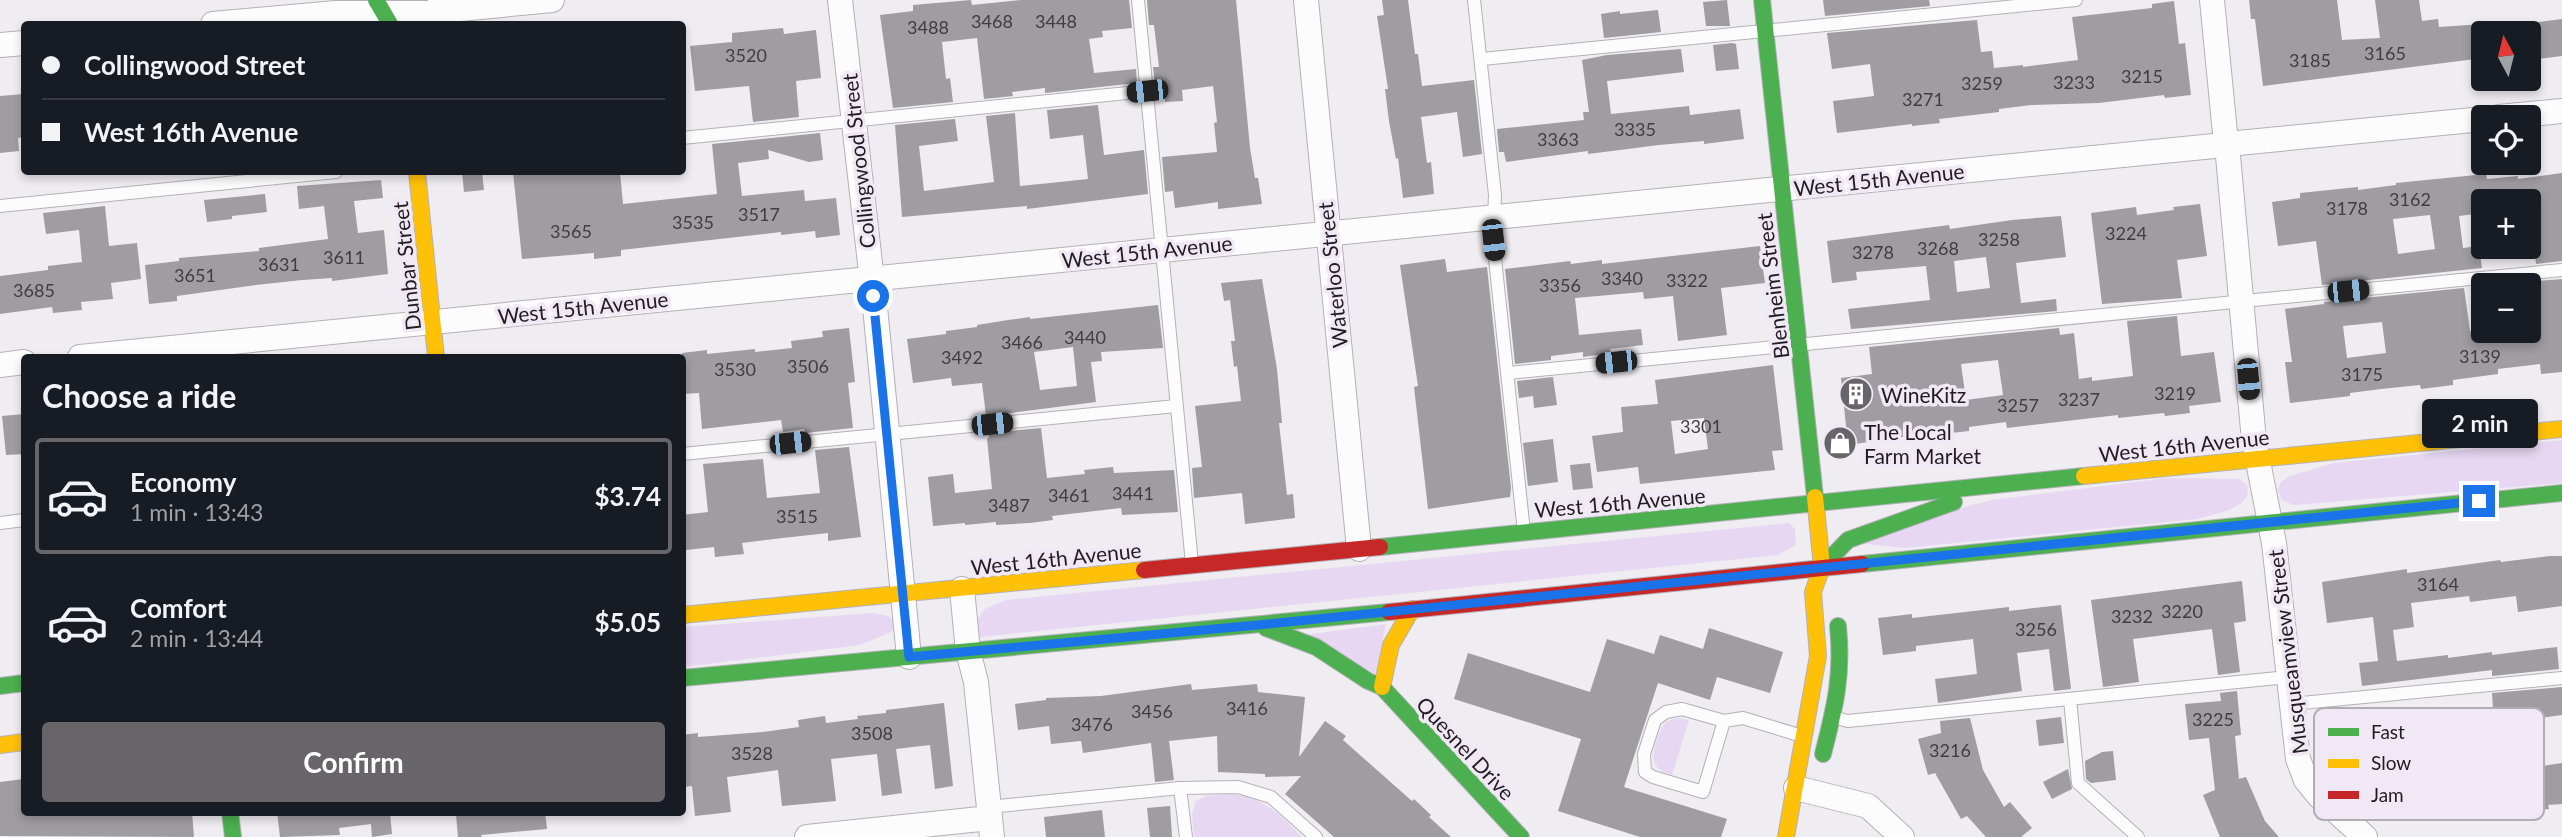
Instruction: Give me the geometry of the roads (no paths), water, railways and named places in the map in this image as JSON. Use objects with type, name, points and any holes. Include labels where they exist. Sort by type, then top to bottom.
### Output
[{"type":"main road","name":"Blenheim Street","points":[[1762,0],[1781,188],[1801,344],[1822,567],[1835,590]]},
{"type":"main road","name":"Dunbar Street","points":[[417,175],[436,354]]},
{"type":"main road","name":"West 16th Avenue","points":[[686,615],[2562,429]]},
{"type":"main road","points":[[1822,567],[1848,540],[1957,501],[1989,485]]},
{"type":"main road","points":[[686,678],[1258,625],[2562,493]]},
{"type":"main road","name":"Blenheim Street","points":[[1812,788],[1805,737],[1818,656],[1813,592],[1822,567]]},
{"type":"main road","points":[[1382,687],[1384,667],[1394,634],[1412,609]]},
{"type":"main road","name":"Blenheim Street","points":[[1786,837],[1812,788],[1838,697],[1841,657],[1837,612]]},
{"type":"main road","name":"Quesnel Drive","points":[[1258,625],[1321,650],[1365,681],[1382,687],[1521,837]]},
{"type":"main road","points":[[0,685],[21,683]]},
{"type":"main road","points":[[0,745],[21,742]]},
{"type":"main road","points":[[230,816],[233,837]]},
{"type":"street","points":[[247,21],[336,13],[429,12],[552,0]]},
{"type":"street","name":"Collingwood Street","points":[[840,0],[909,657]]},
{"type":"street","name":"Waterloo Street","points":[[1306,0],[1359,549]]},
{"type":"street","name":"Musqueamview Street","points":[[2212,0],[2258,459],[2270,522],[2298,759],[2306,780],[2314,790]]},
{"type":"street","points":[[0,45],[21,43]]},
{"type":"street","points":[[2541,113],[2562,111]]},
{"type":"street","name":"West 15th Avenue","points":[[109,354],[2471,120]]},
{"type":"street","points":[[0,365],[21,362]]},
{"type":"street","points":[[807,837],[990,821],[975,676],[968,651],[962,589]]},
{"type":"street","points":[[1812,788],[1868,806],[1902,837]]},
{"type":"street","name":"Musqueamview Street","points":[[2345,820],[2362,835]]},
{"type":"lane","points":[[1138,0],[1192,565]]},
{"type":"lane","points":[[1474,0],[1495,195],[1493,240],[1524,532]]},
{"type":"lane","points":[[1482,59],[2076,0]]},
{"type":"lane","points":[[686,138],[1147,91]]},
{"type":"lane","points":[[0,205],[305,175]]},
{"type":"lane","points":[[1508,373],[2562,270]]},
{"type":"lane","points":[[686,454],[1176,406]]},
{"type":"lane","points":[[0,523],[21,520]]},
{"type":"lane","points":[[1832,717],[1848,721],[2288,677]]},
{"type":"lane","points":[[2291,704],[2562,678]]},
{"type":"lane","points":[[2070,699],[2078,783],[2138,837]]},
{"type":"lane","points":[[1724,721],[1703,792],[1653,777],[1645,772],[1644,754],[1654,720],[1666,712],[1682,709],[1724,721],[1743,718],[1805,737]]},
{"type":"lane","points":[[990,821],[1180,788],[1238,787],[1271,797],[1316,837]]},
{"type":"lane","points":[[1180,788],[1186,837]]},
{"type":"place","name":"WineKitz","points":[[1856,394]]},
{"type":"place","name":"The Local Farm Market","points":[[1840,443]]}]
